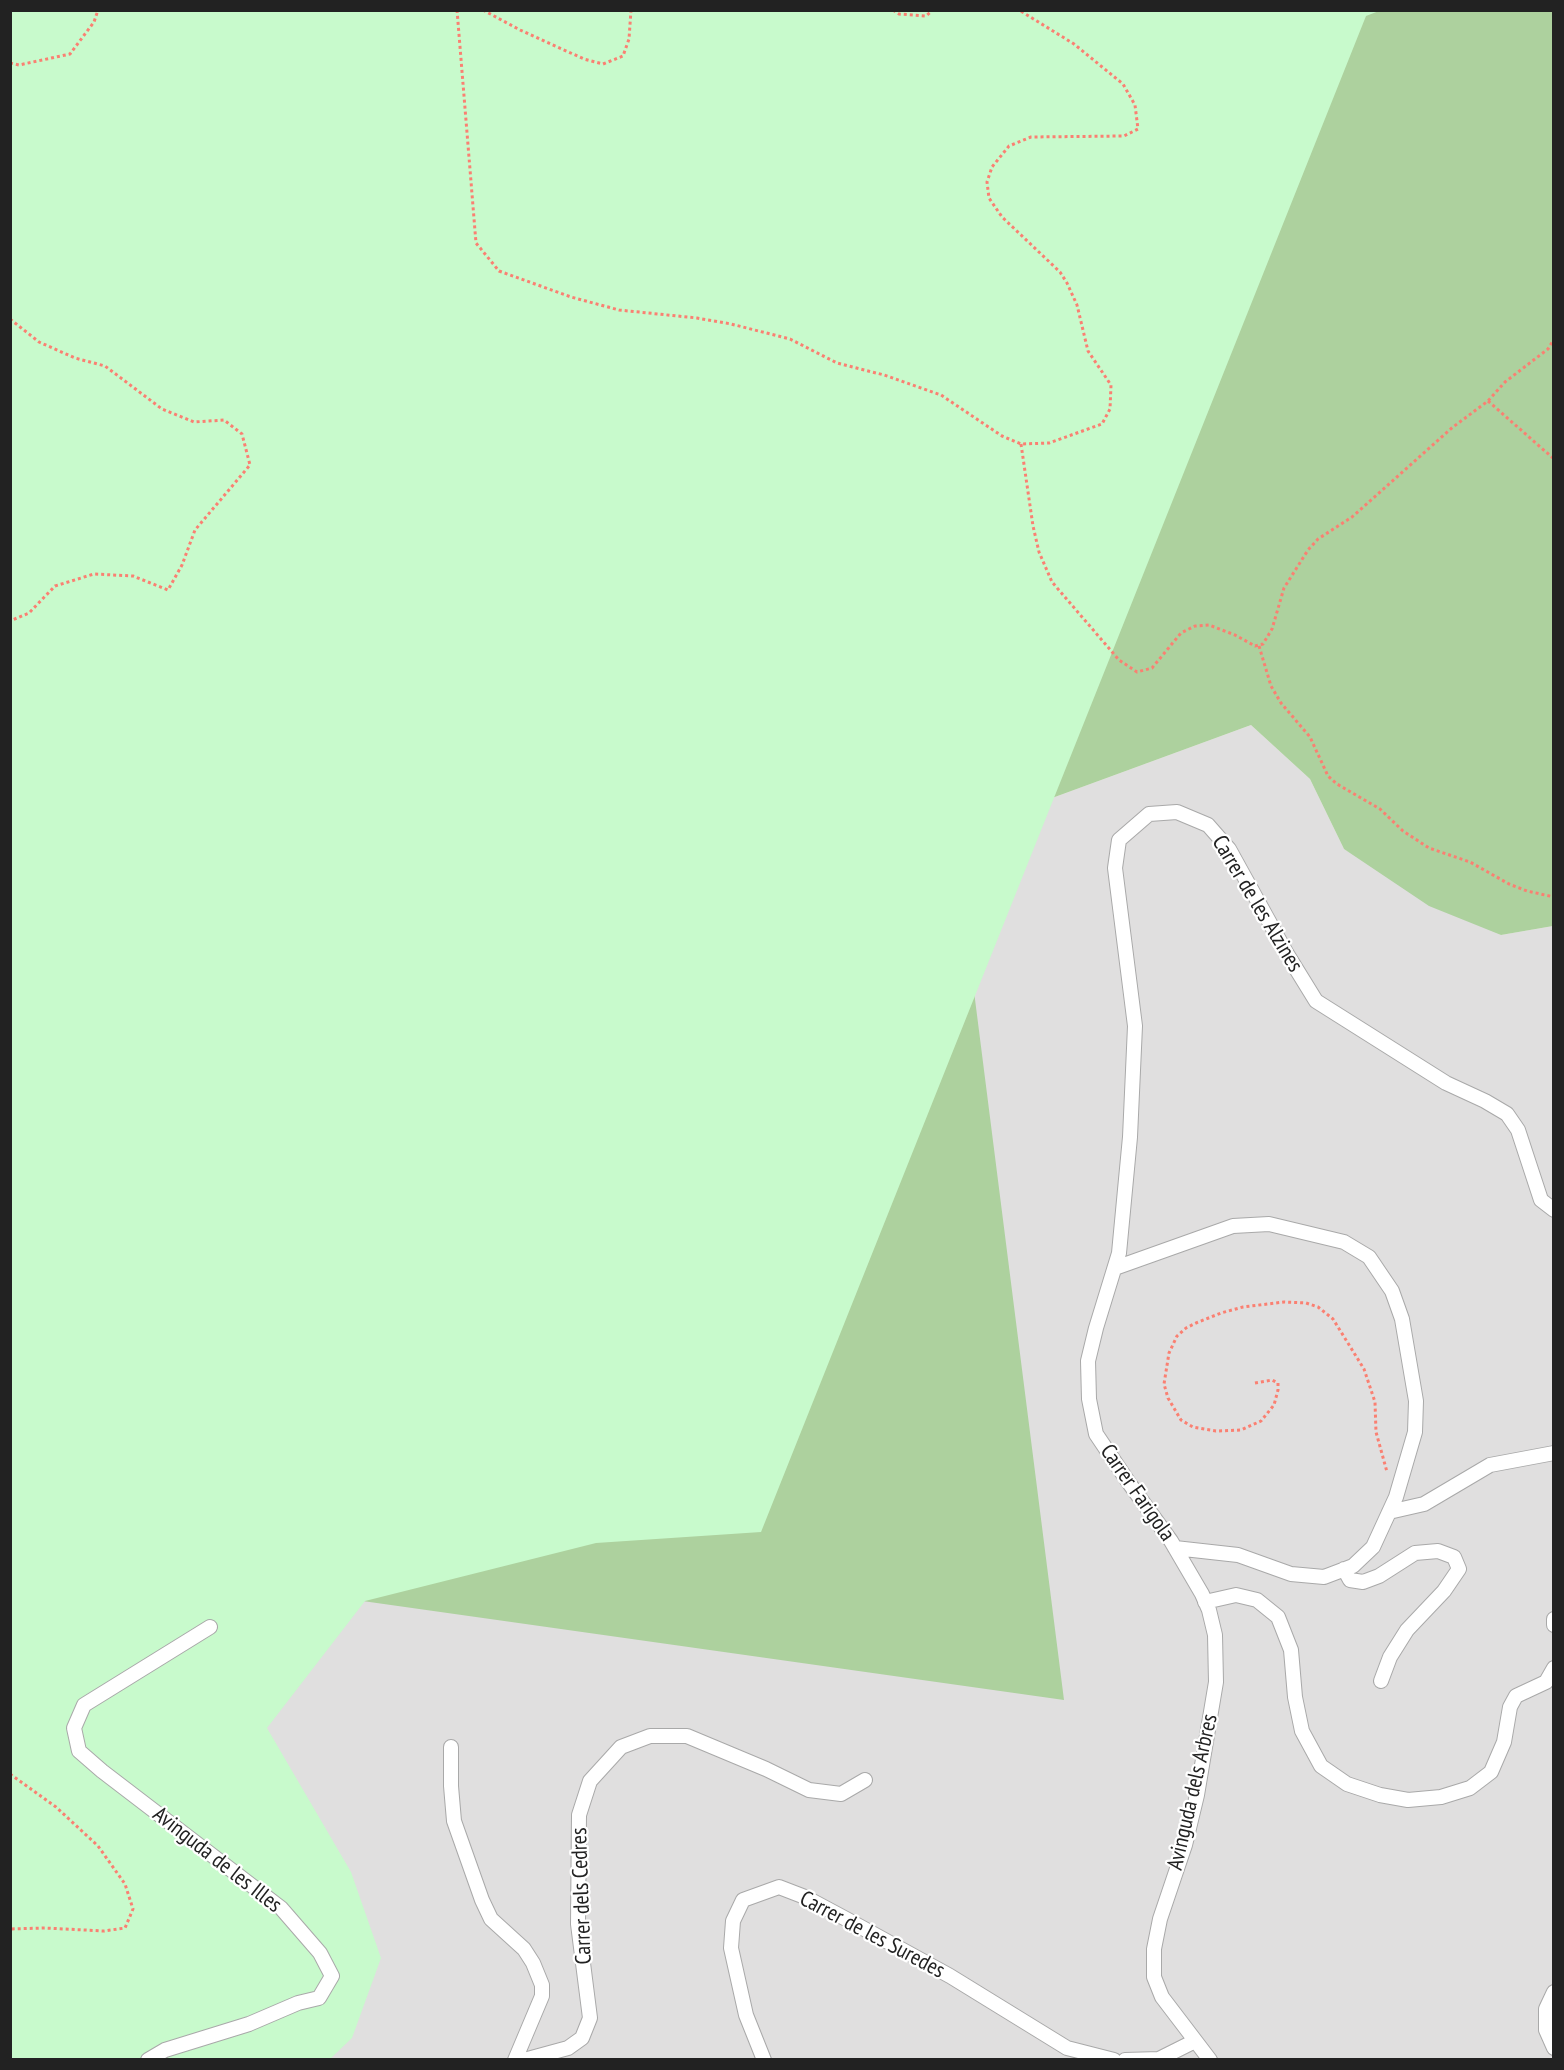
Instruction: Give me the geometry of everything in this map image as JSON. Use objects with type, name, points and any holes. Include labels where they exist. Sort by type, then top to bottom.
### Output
[{"type":"street","name":"Carrer de les Alzines","points":[[1115,1268],[1119,1254],[1126,1188],[1135,1026],[1115,868],[1119,840],[1149,814],[1177,812],[1208,825],[1229,849],[1287,954],[1316,1001],[1446,1083],[1507,1114],[1518,1130],[1541,1200],[1554,1210]]},
{"type":"street","name":"Carrer Farigola","points":[[1269,1224],[1344,1242],[1369,1257],[1392,1291],[1399,1310],[1416,1401],[1415,1432],[1399,1488],[1373,1547],[1353,1566],[1324,1577],[1291,1574],[1238,1555],[1175,1548],[1096,1434],[1089,1399],[1088,1361],[1115,1268],[1233,1226],[1269,1224]]},
{"type":"street","points":[[1389,1512],[1424,1504],[1490,1465],[1554,1453]]},
{"type":"street","name":"Avinguda dels Arbres","points":[[1175,1548],[1205,1602],[1215,1635],[1216,1682],[1208,1738],[1185,1845],[1160,1919],[1154,1949],[1154,1977],[1162,1997],[1210,2060]]},
{"type":"street","points":[[1344,1569],[1350,1580],[1363,1582],[1379,1576],[1415,1553],[1438,1551],[1454,1557],[1459,1569],[1444,1591],[1407,1629],[1390,1657],[1381,1681]]},
{"type":"street","points":[[1205,1602],[1236,1595],[1257,1600],[1278,1617],[1290,1650],[1294,1697],[1302,1731],[1321,1766],[1347,1784],[1380,1795],[1408,1800],[1441,1797],[1470,1788],[1491,1772],[1504,1742],[1510,1707],[1516,1696],[1546,1682],[1554,1668]]},
{"type":"street","points":[[1554,1619],[1554,1625]]},
{"type":"street","name":"Avinguda de les Illes","points":[[148,2060],[165,2050],[249,2024],[298,2003],[319,1998],[332,1976],[320,1953],[281,1908],[102,1771],[79,1750],[74,1728],[84,1704],[210,1627]]},
{"type":"street","name":"Carrer dels Cedres","points":[[524,2060],[568,2048],[582,2038],[590,2018],[578,1924],[579,1815],[590,1781],[621,1747],[650,1736],[687,1736],[809,1790],[841,1794],[865,1780]]},
{"type":"street","points":[[451,1747],[454,1821],[482,1900],[491,1918],[524,1949],[542,1985],[542,1996],[515,2060]]},
{"type":"street","name":"Carrer de les Suredes","points":[[764,2060],[746,2015],[731,1948],[733,1921],[743,1900],[779,1887],[827,1908],[950,1977],[1067,2048],[1114,2060]]},
{"type":"street","points":[[1554,1992],[1546,2009],[1546,2030],[1554,2048]]},
{"type":"street","points":[[1125,2060],[1159,2059],[1195,2041]]},
{"type":"path","points":[[10,63],[19,65],[70,54],[94,22],[98,10]]},
{"type":"path","points":[[458,10],[476,243],[500,271],[572,297],[619,310],[709,320],[790,339],[837,363],[884,375],[941,395],[1002,436],[1022,444],[1049,443],[1102,424],[1110,409],[1111,385],[1088,351],[1079,322],[1077,305],[1064,278],[1002,217],[989,198],[987,182],[992,167],[1009,146],[1031,137],[1124,136],[1138,129],[1135,105],[1123,84],[1074,44],[1019,10]]},
{"type":"path","points":[[483,10],[520,30],[584,59],[603,64],[623,56],[629,39],[631,10]]},
{"type":"path","points":[[893,10],[899,14],[926,16],[933,10]]},
{"type":"path","points":[[10,319],[39,342],[75,358],[105,366],[162,409],[194,422],[224,420],[242,434],[250,465],[195,530],[182,565],[168,590],[133,576],[94,574],[55,586],[29,612],[10,621]]},
{"type":"path","points":[[1022,444],[1033,526],[1039,552],[1052,582],[1119,660],[1137,672],[1152,668],[1181,633],[1195,627],[1209,625],[1235,635],[1250,644],[1259,646],[1263,644],[1269,636],[1284,588],[1308,550],[1318,539],[1352,517],[1445,434],[1488,401],[1505,382],[1548,349],[1554,339]]},
{"type":"path","points":[[1488,401],[1554,459]]},
{"type":"path","points":[[1259,646],[1271,686],[1281,703],[1310,737],[1328,776],[1337,784],[1380,810],[1403,831],[1429,848],[1470,861],[1509,884],[1554,897]]},
{"type":"path","points":[[1256,1383],[1272,1380],[1278,1383],[1274,1405],[1261,1421],[1241,1430],[1216,1431],[1193,1427],[1181,1420],[1168,1398],[1164,1384],[1169,1353],[1177,1336],[1186,1328],[1221,1313],[1243,1307],[1284,1302],[1306,1303],[1318,1307],[1333,1319],[1364,1370],[1375,1402],[1376,1432],[1387,1473],[1399,1488]]},
{"type":"path","points":[[10,1774],[56,1807],[98,1846],[125,1884],[133,1909],[125,1928],[104,1931],[10,1929]]},
{"type":"shaded area","points":[[1251,725],[1310,779],[1344,849],[1501,935],[1553,926],[1553,2059],[132,2059],[80,1665],[954,834]]},
{"type":"green space","points":[[11,11],[1553,11],[1553,926],[1501,935],[1429,906],[1344,849],[1310,779],[1251,725],[954,834],[1064,1700],[235,1583],[11,2060]]},
{"type":"green space","points":[[11,11],[1379,11],[1366,16],[761,1532],[596,1543],[365,1601],[267,1728],[351,1872],[381,1958],[352,2038],[330,2059],[11,2060]]}]
